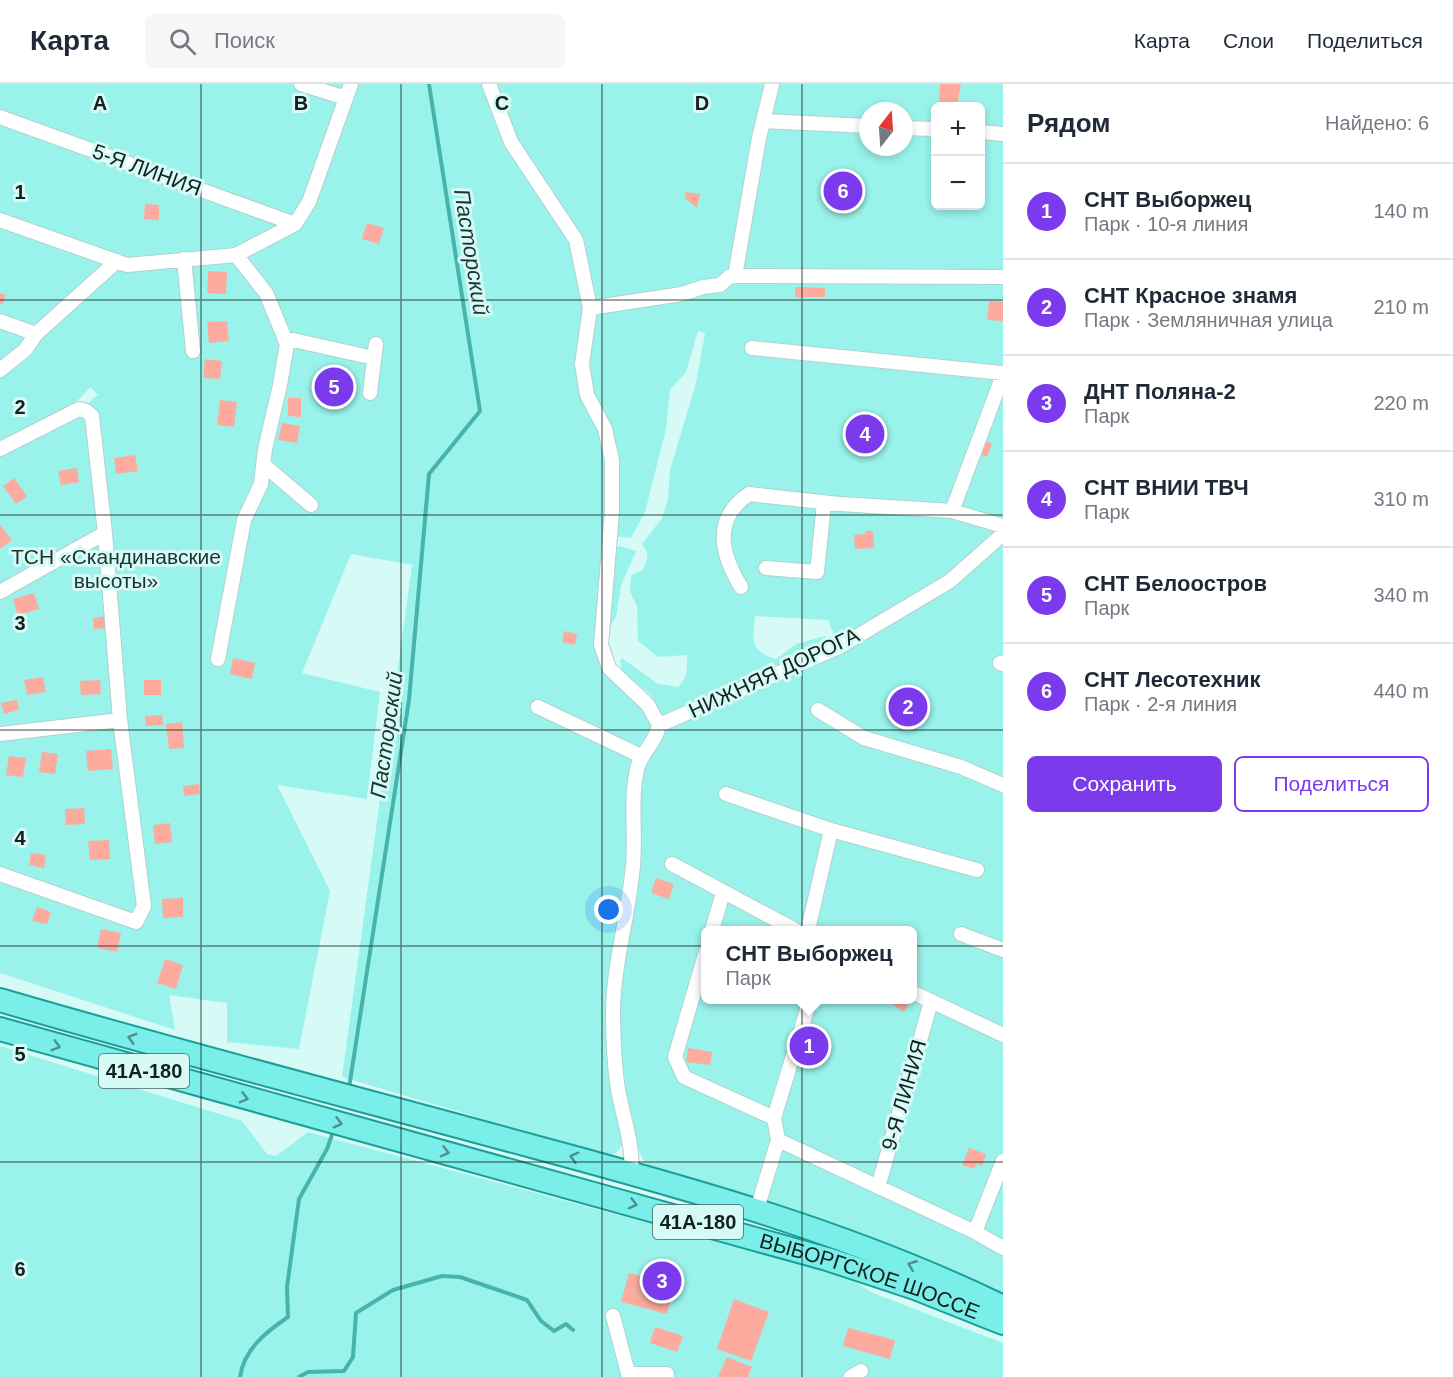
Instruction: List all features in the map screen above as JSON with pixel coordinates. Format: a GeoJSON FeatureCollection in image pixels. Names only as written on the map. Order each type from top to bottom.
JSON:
{"type":"FeatureCollection","features":[{"type":"Feature","properties":{"kind":"main road","name":"ВЫБОРГСКОЕ ШОССЕ"},"geometry":{"type":"LineString","coordinates":[[0,1000],[296,1083],[631,1172],[757,1209],[878,1251],[1003,1307]]}},
{"type":"Feature","properties":{"kind":"main road","name":"ВЫБОРГСКОЕ ШОССЕ"},"geometry":{"type":"LineString","coordinates":[[0,1029],[827,1259],[925,1292],[1003,1323]]}},
{"type":"Feature","properties":{"kind":"street"},"geometry":{"type":"LineString","coordinates":[[301,84],[346,98]]}},
{"type":"Feature","properties":{"kind":"street"},"geometry":{"type":"LineString","coordinates":[[0,220],[127,265],[236,255],[295,224],[309,202],[351,84]]}},
{"type":"Feature","properties":{"kind":"street"},"geometry":{"type":"LineString","coordinates":[[489,84],[511,142],[576,240],[590,308],[582,364],[584,380],[590,405],[605,429],[612,460],[612,512],[601,645],[609,668],[648,705],[659,725],[656,737],[641,756],[633,794],[634,850],[631,885],[616,965],[614,1008],[617,1082],[632,1153],[631,1172]]}},
{"type":"Feature","properties":{"kind":"street"},"geometry":{"type":"LineString","coordinates":[[735,276],[763,121],[772,84]]}},
{"type":"Feature","properties":{"kind":"street","name":"5-Я ЛИНИЯ"},"geometry":{"type":"LineString","coordinates":[[0,117],[295,224]]}},
{"type":"Feature","properties":{"kind":"street"},"geometry":{"type":"LineString","coordinates":[[763,121],[859,126]]}},
{"type":"Feature","properties":{"kind":"street"},"geometry":{"type":"LineString","coordinates":[[913,128],[931,129]]}},
{"type":"Feature","properties":{"kind":"street"},"geometry":{"type":"LineString","coordinates":[[985,132],[1003,134]]}},
{"type":"Feature","properties":{"kind":"street"},"geometry":{"type":"LineString","coordinates":[[218,659],[244,520],[261,484],[286,344],[266,293],[236,255]]}},
{"type":"Feature","properties":{"kind":"street"},"geometry":{"type":"LineString","coordinates":[[184,259],[193,351]]}},
{"type":"Feature","properties":{"kind":"street"},"geometry":{"type":"LineString","coordinates":[[0,369],[25,350],[36,334],[117,261]]}},
{"type":"Feature","properties":{"kind":"street"},"geometry":{"type":"LineString","coordinates":[[590,308],[682,294],[703,287],[720,285],[729,277],[735,276],[1003,277]]}},
{"type":"Feature","properties":{"kind":"street"},"geometry":{"type":"LineString","coordinates":[[0,321],[36,334]]}},
{"type":"Feature","properties":{"kind":"street"},"geometry":{"type":"LineString","coordinates":[[284,338],[375,351],[370,393]]}},
{"type":"Feature","properties":{"kind":"street"},"geometry":{"type":"LineString","coordinates":[[752,348],[1003,374],[952,511]]}},
{"type":"Feature","properties":{"kind":"street"},"geometry":{"type":"LineString","coordinates":[[0,449],[79,410],[86,411],[92,416],[105,533],[120,720],[144,906],[136,922],[0,874]]}},
{"type":"Feature","properties":{"kind":"street"},"geometry":{"type":"LineString","coordinates":[[264,465],[311,504]]}},
{"type":"Feature","properties":{"kind":"street"},"geometry":{"type":"LineString","coordinates":[[741,586],[724,554],[723,540],[726,523],[740,500],[755,494],[824,502],[952,511],[999,530]]}},
{"type":"Feature","properties":{"kind":"street"},"geometry":{"type":"LineString","coordinates":[[766,568],[817,572],[824,502]]}},
{"type":"Feature","properties":{"kind":"street","name":"НИЖНЯЯ ДОРОГА"},"geometry":{"type":"LineString","coordinates":[[659,725],[839,647],[950,581],[999,530]]}},
{"type":"Feature","properties":{"kind":"street"},"geometry":{"type":"LineString","coordinates":[[0,592],[105,533]]}},
{"type":"Feature","properties":{"kind":"street"},"geometry":{"type":"LineString","coordinates":[[538,707],[641,756]]}},
{"type":"Feature","properties":{"kind":"street"},"geometry":{"type":"LineString","coordinates":[[818,710],[864,738],[961,767],[1003,785]]}},
{"type":"Feature","properties":{"kind":"street"},"geometry":{"type":"LineString","coordinates":[[0,734],[120,720]]}},
{"type":"Feature","properties":{"kind":"street"},"geometry":{"type":"LineString","coordinates":[[726,794],[831,831],[977,870]]}},
{"type":"Feature","properties":{"kind":"street"},"geometry":{"type":"LineString","coordinates":[[809,926],[831,831]]}},
{"type":"Feature","properties":{"kind":"street"},"geometry":{"type":"LineString","coordinates":[[672,864],[787,926]]}},
{"type":"Feature","properties":{"kind":"street"},"geometry":{"type":"LineString","coordinates":[[713,926],[723,893]]}},
{"type":"Feature","properties":{"kind":"street"},"geometry":{"type":"LineString","coordinates":[[961,934],[1003,950]]}},
{"type":"Feature","properties":{"kind":"street"},"geometry":{"type":"LineString","coordinates":[[701,965],[675,1057],[684,1077],[774,1118]]}},
{"type":"Feature","properties":{"kind":"street"},"geometry":{"type":"LineString","coordinates":[[917,995],[1003,1035]]}},
{"type":"Feature","properties":{"kind":"street","name":"9-Я ЛИНИЯ"},"geometry":{"type":"LineString","coordinates":[[878,1187],[931,1002]]}},
{"type":"Feature","properties":{"kind":"street"},"geometry":{"type":"LineString","coordinates":[[757,1209],[778,1140],[774,1118],[808,1004]]}},
{"type":"Feature","properties":{"kind":"street"},"geometry":{"type":"LineString","coordinates":[[778,1140],[975,1232],[1003,1248]]}},
{"type":"Feature","properties":{"kind":"street"},"geometry":{"type":"LineString","coordinates":[[975,1232],[1003,1161]]}},
{"type":"Feature","properties":{"kind":"street"},"geometry":{"type":"LineString","coordinates":[[613,1316],[630,1376],[667,1374]]}},
{"type":"Feature","properties":{"kind":"green space","name":"ТСН «Скандинавские высоты»"},"geometry":{"type":"Polygon","coordinates":[[[0,84],[1003,84],[1003,1295],[960,1275],[828,1223],[693,1180],[647,1168],[635,1142],[625,1141],[615,1154],[606,1155],[342,1077],[412,565],[351,554],[302,673],[380,692],[367,799],[277,785],[330,891],[299,1049],[227,1042],[227,1003],[169,995],[175,1030],[0,973],[0,449],[79,410],[98,395],[90,387],[72,406],[37,426],[0,440],[0,84]],[[698,331],[686,372],[670,390],[666,429],[645,512],[631,538],[610,536],[602,651],[663,720],[650,694],[622,672],[620,660],[623,659],[658,684],[678,687],[684,680],[687,655],[658,657],[638,641],[637,606],[630,592],[631,575],[643,570],[647,554],[642,544],[662,518],[668,500],[670,470],[696,383],[705,333],[698,331]],[[755,616],[753,638],[761,653],[776,659],[796,644],[825,636],[838,645],[828,620],[755,616]]]}},
{"type":"Feature","properties":{"kind":"green space"},"geometry":{"type":"Polygon","coordinates":[[[619,546],[636,551],[621,586],[616,617],[607,631],[611,548],[616,549],[619,546]]]}},
{"type":"Feature","properties":{"kind":"green space"},"geometry":{"type":"Polygon","coordinates":[[[0,1046],[242,1121],[267,1154],[276,1156],[308,1132],[846,1276],[873,1293],[1003,1343],[1003,1377],[0,1377],[0,1046]]]}},
{"type":"Feature","properties":{"kind":"building"},"geometry":{"type":"Polygon","coordinates":[[[940,84],[961,84],[958,102],[939,102],[940,84]]]}},
{"type":"Feature","properties":{"kind":"building"},"geometry":{"type":"Polygon","coordinates":[[[685,192],[700,194],[697,208],[686,199],[685,192]]]}},
{"type":"Feature","properties":{"kind":"building"},"geometry":{"type":"Polygon","coordinates":[[[145,204],[159,205],[159,220],[144,219],[145,204]]]}},
{"type":"Feature","properties":{"kind":"building"},"geometry":{"type":"Polygon","coordinates":[[[367,223],[384,228],[379,244],[362,239],[367,223]]]}},
{"type":"Feature","properties":{"kind":"building"},"geometry":{"type":"Polygon","coordinates":[[[208,271],[227,272],[226,294],[207,293],[208,271]]]}},
{"type":"Feature","properties":{"kind":"building"},"geometry":{"type":"Polygon","coordinates":[[[795,287],[825,288],[825,297],[795,297],[795,287]]]}},
{"type":"Feature","properties":{"kind":"building"},"geometry":{"type":"Polygon","coordinates":[[[0,293],[6,295],[2,305],[0,304],[0,293]]]}},
{"type":"Feature","properties":{"kind":"building"},"geometry":{"type":"Polygon","coordinates":[[[989,301],[1003,302],[1003,321],[987,320],[989,301]]]}},
{"type":"Feature","properties":{"kind":"building"},"geometry":{"type":"Polygon","coordinates":[[[227,321],[229,341],[209,343],[207,322],[227,321]]]}},
{"type":"Feature","properties":{"kind":"building"},"geometry":{"type":"Polygon","coordinates":[[[205,359],[222,361],[220,379],[203,378],[205,359]]]}},
{"type":"Feature","properties":{"kind":"building"},"geometry":{"type":"Polygon","coordinates":[[[288,398],[301,398],[301,417],[288,416],[288,398]]]}},
{"type":"Feature","properties":{"kind":"building"},"geometry":{"type":"Polygon","coordinates":[[[220,400],[237,402],[234,427],[217,425],[220,400]]]}},
{"type":"Feature","properties":{"kind":"building"},"geometry":{"type":"Polygon","coordinates":[[[282,423],[300,426],[297,443],[278,440],[282,423]]]}},
{"type":"Feature","properties":{"kind":"building"},"geometry":{"type":"Polygon","coordinates":[[[983,440],[992,444],[987,457],[977,453],[983,440]]]}},
{"type":"Feature","properties":{"kind":"building"},"geometry":{"type":"Polygon","coordinates":[[[135,455],[138,471],[116,474],[114,458],[135,455]]]}},
{"type":"Feature","properties":{"kind":"building"},"geometry":{"type":"Polygon","coordinates":[[[77,468],[79,482],[61,485],[58,471],[77,468]]]}},
{"type":"Feature","properties":{"kind":"building"},"geometry":{"type":"Polygon","coordinates":[[[14,478],[27,496],[16,504],[3,486],[14,478]]]}},
{"type":"Feature","properties":{"kind":"building"},"geometry":{"type":"Polygon","coordinates":[[[0,525],[12,540],[0,549],[0,525]]]}},
{"type":"Feature","properties":{"kind":"building"},"geometry":{"type":"Polygon","coordinates":[[[866,531],[873,531],[874,548],[855,549],[854,535],[866,534],[866,531]]]}},
{"type":"Feature","properties":{"kind":"building"},"geometry":{"type":"Polygon","coordinates":[[[34,593],[39,609],[18,615],[13,599],[34,593]]]}},
{"type":"Feature","properties":{"kind":"building"},"geometry":{"type":"Polygon","coordinates":[[[106,616],[107,628],[94,629],[93,618],[106,616]]]}},
{"type":"Feature","properties":{"kind":"building"},"geometry":{"type":"Polygon","coordinates":[[[564,631],[577,634],[575,645],[562,642],[564,631]]]}},
{"type":"Feature","properties":{"kind":"building"},"geometry":{"type":"Polygon","coordinates":[[[233,658],[255,663],[252,679],[230,674],[233,658]]]}},
{"type":"Feature","properties":{"kind":"building"},"geometry":{"type":"Polygon","coordinates":[[[43,677],[46,692],[27,695],[24,680],[43,677]]]}},
{"type":"Feature","properties":{"kind":"building"},"geometry":{"type":"Polygon","coordinates":[[[100,680],[101,694],[81,695],[80,681],[100,680]]]}},
{"type":"Feature","properties":{"kind":"building"},"geometry":{"type":"Polygon","coordinates":[[[144,680],[161,680],[161,695],[144,695],[144,680]]]}},
{"type":"Feature","properties":{"kind":"building"},"geometry":{"type":"Polygon","coordinates":[[[17,700],[19,710],[4,714],[1,703],[17,700]]]}},
{"type":"Feature","properties":{"kind":"building"},"geometry":{"type":"Polygon","coordinates":[[[162,715],[163,725],[146,726],[145,716],[162,715]]]}},
{"type":"Feature","properties":{"kind":"building"},"geometry":{"type":"Polygon","coordinates":[[[182,722],[184,748],[169,749],[166,724],[182,722]]]}},
{"type":"Feature","properties":{"kind":"building"},"geometry":{"type":"Polygon","coordinates":[[[111,749],[113,769],[88,771],[86,751],[111,749]]]}},
{"type":"Feature","properties":{"kind":"building"},"geometry":{"type":"Polygon","coordinates":[[[42,752],[58,754],[55,774],[39,772],[42,752]]]}},
{"type":"Feature","properties":{"kind":"building"},"geometry":{"type":"Polygon","coordinates":[[[9,756],[26,758],[23,777],[6,775],[9,756]]]}},
{"type":"Feature","properties":{"kind":"building"},"geometry":{"type":"Polygon","coordinates":[[[199,784],[200,794],[184,796],[183,786],[199,784]]]}},
{"type":"Feature","properties":{"kind":"building"},"geometry":{"type":"Polygon","coordinates":[[[84,808],[85,824],[66,825],[65,809],[84,808]]]}},
{"type":"Feature","properties":{"kind":"building"},"geometry":{"type":"Polygon","coordinates":[[[170,823],[172,842],[155,844],[153,825],[170,823]]]}},
{"type":"Feature","properties":{"kind":"building"},"geometry":{"type":"Polygon","coordinates":[[[109,840],[110,859],[90,860],[88,841],[109,840]]]}},
{"type":"Feature","properties":{"kind":"building"},"geometry":{"type":"Polygon","coordinates":[[[31,853],[46,855],[44,868],[29,865],[31,853]]]}},
{"type":"Feature","properties":{"kind":"building"},"geometry":{"type":"Polygon","coordinates":[[[656,878],[674,884],[669,899],[651,893],[656,878]]]}},
{"type":"Feature","properties":{"kind":"building"},"geometry":{"type":"Polygon","coordinates":[[[183,898],[183,917],[163,918],[162,899],[183,898]]]}},
{"type":"Feature","properties":{"kind":"building"},"geometry":{"type":"Polygon","coordinates":[[[37,907],[51,912],[47,924],[32,921],[37,907]]]}},
{"type":"Feature","properties":{"kind":"building"},"geometry":{"type":"Polygon","coordinates":[[[101,929],[121,933],[117,952],[97,948],[101,929]]]}},
{"type":"Feature","properties":{"kind":"building"},"geometry":{"type":"Polygon","coordinates":[[[165,959],[183,965],[176,989],[157,983],[165,959]]]}},
{"type":"Feature","properties":{"kind":"building"},"geometry":{"type":"Polygon","coordinates":[[[892,1004],[908,1004],[904,1012],[892,1004]]]}},
{"type":"Feature","properties":{"kind":"building"},"geometry":{"type":"Polygon","coordinates":[[[805,1033],[822,1042],[814,1057],[798,1048],[805,1033]]]}},
{"type":"Feature","properties":{"kind":"building"},"geometry":{"type":"Polygon","coordinates":[[[688,1048],[712,1052],[710,1065],[686,1062],[688,1048]]]}},
{"type":"Feature","properties":{"kind":"building"},"geometry":{"type":"Polygon","coordinates":[[[969,1148],[986,1154],[982,1166],[976,1164],[974,1169],[962,1165],[969,1148]]]}},
{"type":"Feature","properties":{"kind":"building"},"geometry":{"type":"Polygon","coordinates":[[[629,1273],[675,1285],[667,1314],[621,1302],[629,1273]]]}},
{"type":"Feature","properties":{"kind":"building"},"geometry":{"type":"Polygon","coordinates":[[[734,1299],[769,1312],[751,1361],[717,1349],[734,1299]]]}},
{"type":"Feature","properties":{"kind":"building"},"geometry":{"type":"Polygon","coordinates":[[[655,1327],[683,1336],[677,1352],[650,1343],[655,1327]]]}},
{"type":"Feature","properties":{"kind":"building"},"geometry":{"type":"Polygon","coordinates":[[[848,1328],[895,1340],[890,1359],[843,1346],[848,1328]]]}},
{"type":"Feature","properties":{"kind":"building"},"geometry":{"type":"Polygon","coordinates":[[[727,1357],[752,1367],[748,1377],[718,1377],[727,1357]]]}},
{"type":"Feature","properties":{"kind":"waterway","name":"Пасторский"},"geometry":{"type":"LineString","coordinates":[[349,1088],[409,700],[429,474],[480,411],[429,84]]}},
{"type":"Feature","properties":{"kind":"waterway","name":"Пасторский"},"geometry":{"type":"LineString","coordinates":[[240,1377],[246,1358],[257,1342],[288,1317],[287,1287],[299,1199],[327,1149],[334,1129]]}},
{"type":"Feature","properties":{"kind":"waterway"},"geometry":{"type":"LineString","coordinates":[[299,1377],[308,1372],[344,1371],[353,1357],[356,1313],[393,1290],[442,1276],[460,1277],[527,1300],[541,1321],[554,1331],[566,1324],[573,1330]]}},
{"type":"Feature","properties":{"kind":"place","name":"СНТ Лесотехник"},"geometry":{"type":"Point","coordinates":[843,191]}},
{"type":"Feature","properties":{"kind":"place","name":"СНТ Белоостров"},"geometry":{"type":"Point","coordinates":[334,387]}},
{"type":"Feature","properties":{"kind":"place","name":"СНТ ВНИИ ТВЧ"},"geometry":{"type":"Point","coordinates":[865,434]}},
{"type":"Feature","properties":{"kind":"place","name":"СНТ Красное знамя"},"geometry":{"type":"Point","coordinates":[908,707]}},
{"type":"Feature","properties":{"kind":"place","name":"СНТ Выборжец"},"geometry":{"type":"Point","coordinates":[809,1046]}},
{"type":"Feature","properties":{"kind":"place","name":"ДНТ Поляна-2"},"geometry":{"type":"Point","coordinates":[662,1281]}}]}
